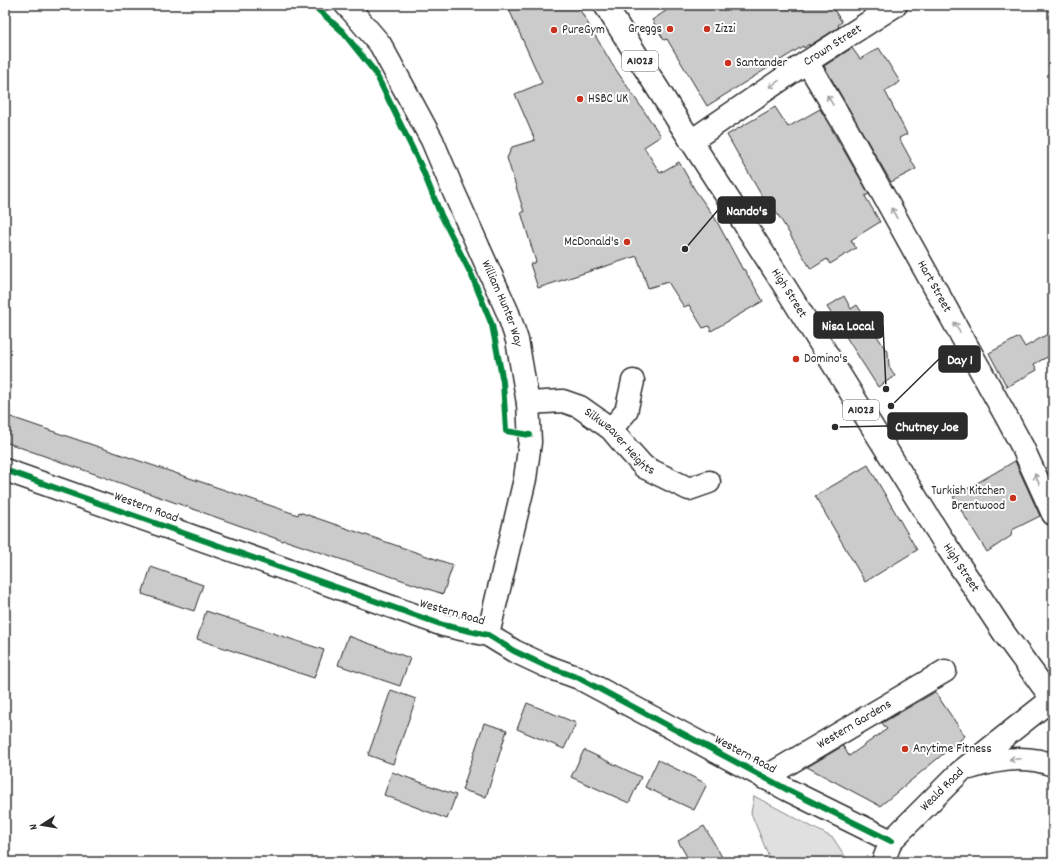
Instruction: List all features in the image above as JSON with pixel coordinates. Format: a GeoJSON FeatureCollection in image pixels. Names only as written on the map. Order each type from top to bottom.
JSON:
{"type":"FeatureCollection","features":[{"type":"Feature","properties":{"kind":"street","name":"William Hunter Way"},"geometry":{"type":"LineString","coordinates":[[346,5],[380,44],[432,140],[508,313],[517,340],[528,403],[530,442],[525,479],[488,635]]}},
{"type":"Feature","properties":{"kind":"street","name":"High Street"},"geometry":{"type":"LineString","coordinates":[[605,5],[787,290],[942,539],[1006,636],[1053,700]]}},
{"type":"Feature","properties":{"kind":"street","name":"Crown Street"},"geometry":{"type":"LineString","coordinates":[[691,141],[807,62],[896,5]]}},
{"type":"Feature","properties":{"kind":"street","name":"Hart Street"},"geometry":{"type":"LineString","coordinates":[[807,62],[849,133],[1004,411],[1023,448],[1053,514]]}},
{"type":"Feature","properties":{"kind":"street"},"geometry":{"type":"LineString","coordinates":[[611,428],[626,412],[633,382]]}},
{"type":"Feature","properties":{"kind":"street","name":"Silkweaver Heights"},"geometry":{"type":"LineString","coordinates":[[528,403],[563,402],[580,407],[611,428],[644,466],[689,489],[709,482]]}},
{"type":"Feature","properties":{"kind":"street","name":"Western Road"},"geometry":{"type":"LineString","coordinates":[[5,470],[443,625],[488,635],[514,651],[546,666],[579,678],[764,778],[891,841]]}},
{"type":"Feature","properties":{"kind":"street","name":"Western Gardens"},"geometry":{"type":"LineString","coordinates":[[764,778],[945,671]]}},
{"type":"Feature","properties":{"kind":"street","name":"Weald Road"},"geometry":{"type":"LineString","coordinates":[[883,862],[891,841],[960,772],[1053,700]]}},
{"type":"Feature","properties":{"kind":"street"},"geometry":{"type":"LineString","coordinates":[[960,772],[983,764],[1008,759],[1034,759],[1053,765]]}},
{"type":"Feature","properties":{"kind":"shaded area"},"geometry":{"type":"Polygon","coordinates":[[[754,796],[833,838],[849,862],[771,862],[751,813],[754,796]]]}},
{"type":"Feature","properties":{"kind":"building"},"geometry":{"type":"Polygon","coordinates":[[[507,5],[577,5],[612,64],[661,136],[644,147],[660,173],[679,162],[695,190],[715,218],[743,270],[744,269],[763,301],[711,331],[709,326],[703,328],[689,305],[684,307],[668,282],[648,288],[637,256],[538,288],[530,264],[536,262],[521,212],[524,212],[507,158],[512,147],[535,140],[515,94],[542,83],[507,5]]]}},
{"type":"Feature","properties":{"kind":"building"},"geometry":{"type":"Polygon","coordinates":[[[675,5],[831,5],[842,22],[838,25],[839,27],[809,46],[809,44],[804,48],[803,46],[707,106],[667,39],[664,40],[652,20],[675,5]]]}},
{"type":"Feature","properties":{"kind":"building"},"geometry":{"type":"Polygon","coordinates":[[[852,48],[860,59],[879,48],[900,82],[885,91],[907,134],[899,138],[916,169],[891,182],[824,66],[852,48]]]}},
{"type":"Feature","properties":{"kind":"building"},"geometry":{"type":"Polygon","coordinates":[[[775,107],[788,127],[820,109],[869,194],[865,196],[880,222],[851,240],[856,248],[830,264],[827,259],[811,269],[772,205],[768,207],[727,135],[775,107]]]}},
{"type":"Feature","properties":{"kind":"building"},"geometry":{"type":"Polygon","coordinates":[[[844,296],[851,309],[857,305],[888,353],[889,366],[895,376],[878,387],[827,307],[844,296]]]}},
{"type":"Feature","properties":{"kind":"building"},"geometry":{"type":"Polygon","coordinates":[[[1053,331],[1053,354],[1034,364],[1037,370],[1007,387],[989,353],[1019,337],[1025,347],[1053,331]]]}},
{"type":"Feature","properties":{"kind":"building"},"geometry":{"type":"Polygon","coordinates":[[[5,415],[298,515],[299,512],[453,565],[443,594],[284,540],[283,541],[5,442],[5,415]]]}},
{"type":"Feature","properties":{"kind":"building","name":"Turkish Kitchen Brentwood"},"geometry":{"type":"Polygon","coordinates":[[[1015,461],[1040,516],[1012,530],[1011,536],[987,552],[953,497],[1015,461]]]}},
{"type":"Feature","properties":{"kind":"building"},"geometry":{"type":"Polygon","coordinates":[[[868,465],[917,550],[865,582],[815,496],[868,465]]]}},
{"type":"Feature","properties":{"kind":"building"},"geometry":{"type":"Polygon","coordinates":[[[151,567],[203,585],[194,611],[142,594],[151,567]]]}},
{"type":"Feature","properties":{"kind":"building"},"geometry":{"type":"Polygon","coordinates":[[[206,611],[324,650],[314,678],[197,639],[206,611]]]}},
{"type":"Feature","properties":{"kind":"building"},"geometry":{"type":"Polygon","coordinates":[[[348,636],[410,658],[400,686],[338,665],[348,636]]]}},
{"type":"Feature","properties":{"kind":"building"},"geometry":{"type":"Polygon","coordinates":[[[391,690],[416,699],[393,764],[368,755],[391,690]]]}},
{"type":"Feature","properties":{"kind":"building","name":"Anytime Fitness"},"geometry":{"type":"Polygon","coordinates":[[[935,692],[965,736],[880,806],[807,767],[843,746],[849,756],[887,729],[882,723],[935,692]]]}},
{"type":"Feature","properties":{"kind":"building"},"geometry":{"type":"Polygon","coordinates":[[[527,703],[576,723],[564,749],[517,729],[527,703]]]}},
{"type":"Feature","properties":{"kind":"building"},"geometry":{"type":"Polygon","coordinates":[[[484,723],[507,730],[486,797],[462,790],[484,723]]]}},
{"type":"Feature","properties":{"kind":"building"},"geometry":{"type":"Polygon","coordinates":[[[584,750],[641,777],[629,803],[571,777],[584,750]]]}},
{"type":"Feature","properties":{"kind":"building"},"geometry":{"type":"Polygon","coordinates":[[[658,760],[707,784],[694,810],[645,787],[658,760]]]}},
{"type":"Feature","properties":{"kind":"building"},"geometry":{"type":"Polygon","coordinates":[[[392,772],[456,795],[447,819],[384,795],[392,772]]]}},
{"type":"Feature","properties":{"kind":"building"},"geometry":{"type":"Polygon","coordinates":[[[704,826],[725,862],[690,862],[678,841],[704,826]]]}},
{"type":"Feature","properties":{"kind":"cycle path"},"geometry":{"type":"LineString","coordinates":[[313,5],[342,31],[375,72],[421,166],[441,215],[472,276],[492,325],[503,382],[506,431],[530,435]]}},
{"type":"Feature","properties":{"kind":"cycle path"},"geometry":{"type":"LineString","coordinates":[[5,470],[443,625],[488,635],[514,651],[546,666],[579,678],[788,790],[891,841]]}},
{"type":"Feature","properties":{"kind":"place","name":"Greggs"},"geometry":{"type":"Point","coordinates":[670,29]}},
{"type":"Feature","properties":{"kind":"place","name":"Zizzi"},"geometry":{"type":"Point","coordinates":[707,29]}},
{"type":"Feature","properties":{"kind":"place","name":"PureGym"},"geometry":{"type":"Point","coordinates":[554,30]}},
{"type":"Feature","properties":{"kind":"place","name":"Santander"},"geometry":{"type":"Point","coordinates":[728,63]}},
{"type":"Feature","properties":{"kind":"place","name":"HSBC UK"},"geometry":{"type":"Point","coordinates":[580,99]}},
{"type":"Feature","properties":{"kind":"place","name":"McDonald's"},"geometry":{"type":"Point","coordinates":[627,242]}},
{"type":"Feature","properties":{"kind":"place","name":"Nando's"},"geometry":{"type":"Point","coordinates":[685,249]}},
{"type":"Feature","properties":{"kind":"place","name":"Domino's"},"geometry":{"type":"Point","coordinates":[796,359]}},
{"type":"Feature","properties":{"kind":"place","name":"Nisa Local"},"geometry":{"type":"Point","coordinates":[886,389]}},
{"type":"Feature","properties":{"kind":"place","name":"Day 1"},"geometry":{"type":"Point","coordinates":[891,406]}},
{"type":"Feature","properties":{"kind":"place","name":"Chutney Joe"},"geometry":{"type":"Point","coordinates":[835,427]}},
{"type":"Feature","properties":{"kind":"place","name":"Turkish Kitchen Brentwood"},"geometry":{"type":"Point","coordinates":[1013,498]}},
{"type":"Feature","properties":{"kind":"place","name":"Anytime Fitness"},"geometry":{"type":"Point","coordinates":[905,749]}}]}
